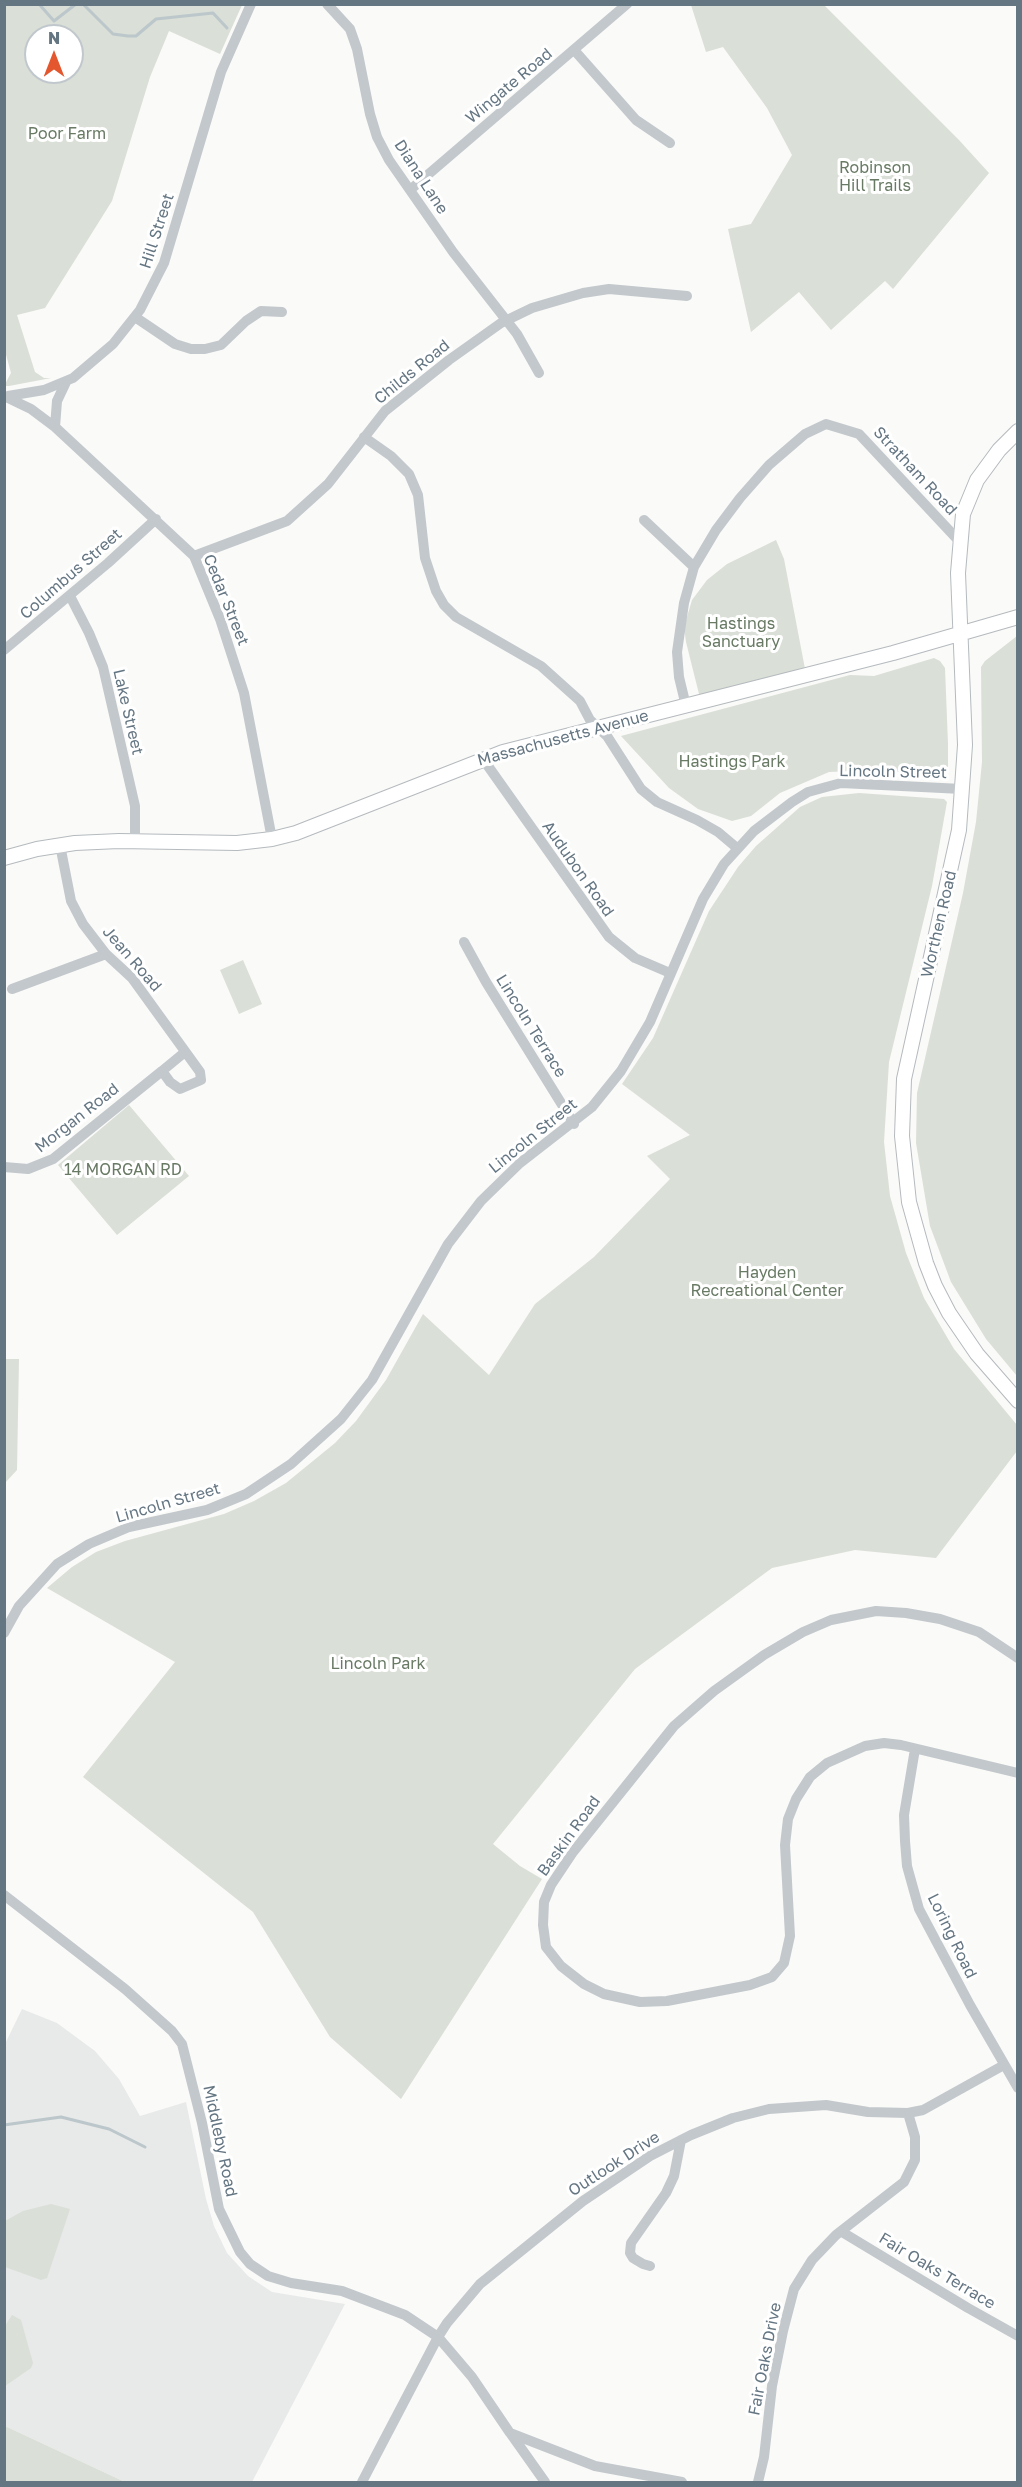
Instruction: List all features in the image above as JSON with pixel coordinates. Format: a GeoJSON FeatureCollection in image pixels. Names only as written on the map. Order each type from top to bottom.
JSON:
{"type":"FeatureCollection","features":[{"type":"Feature","properties":{"kind":"main road","name":"Worthen Road"},"geometry":{"type":"LineString","coordinates":[[1017,431],[999,450],[977,480],[963,514],[959,541],[965,745],[959,830],[904,1079],[902,1136],[909,1202],[926,1263],[949,1313],[977,1354],[1017,1401]]}},
{"type":"Feature","properties":{"kind":"main road","name":"Massachusetts Avenue"},"geometry":{"type":"LineString","coordinates":[[4,858],[60,844],[135,841],[237,843],[272,839],[296,833],[483,759],[893,653],[1017,617]]}},
{"type":"Feature","properties":{"kind":"street","name":"Hill Street"},"geometry":{"type":"LineString","coordinates":[[6,396],[44,390],[66,382],[95,361],[135,317],[153,288],[164,263],[221,72],[251,4]]}},
{"type":"Feature","properties":{"kind":"street","name":"Diana Lane"},"geometry":{"type":"LineString","coordinates":[[327,4],[350,29],[357,49],[370,114],[377,137],[389,160],[453,252],[517,334],[539,373]]}},
{"type":"Feature","properties":{"kind":"street","name":"Wingate Road"},"geometry":{"type":"LineString","coordinates":[[410,190],[575,51],[627,4]]}},
{"type":"Feature","properties":{"kind":"street"},"geometry":{"type":"LineString","coordinates":[[575,51],[636,120],[670,143]]}},
{"type":"Feature","properties":{"kind":"street","name":"Childs Road"},"geometry":{"type":"LineString","coordinates":[[195,556],[287,521],[328,484],[385,411],[449,360],[506,321],[555,300],[609,289],[687,296]]}},
{"type":"Feature","properties":{"kind":"street"},"geometry":{"type":"LineString","coordinates":[[135,317],[175,344],[191,349],[205,349],[221,345],[246,321],[261,311],[282,312]]}},
{"type":"Feature","properties":{"kind":"street"},"geometry":{"type":"LineString","coordinates":[[55,427],[57,401],[66,382]]}},
{"type":"Feature","properties":{"kind":"street","name":"Cedar Street"},"geometry":{"type":"LineString","coordinates":[[6,396],[31,409],[55,427],[195,556],[220,620],[244,693],[272,839]]}},
{"type":"Feature","properties":{"kind":"street","name":"Stratham Road"},"geometry":{"type":"LineString","coordinates":[[694,567],[716,530],[769,465],[805,434],[826,424],[859,434],[959,541]]}},
{"type":"Feature","properties":{"kind":"street"},"geometry":{"type":"LineString","coordinates":[[364,437],[391,456],[409,474],[418,495],[425,558],[444,605],[456,617],[541,666],[580,701],[591,720],[607,736],[641,789],[657,802],[718,832],[737,848]]}},
{"type":"Feature","properties":{"kind":"street","name":"Columbus Street"},"geometry":{"type":"LineString","coordinates":[[4,650],[70,596],[156,519]]}},
{"type":"Feature","properties":{"kind":"street"},"geometry":{"type":"LineString","coordinates":[[644,520],[694,567],[684,603],[677,652],[679,677],[686,706]]}},
{"type":"Feature","properties":{"kind":"street","name":"Lake Street"},"geometry":{"type":"LineString","coordinates":[[70,596],[103,667],[135,806],[135,841]]}},
{"type":"Feature","properties":{"kind":"street","name":"Audubon Road"},"geometry":{"type":"LineString","coordinates":[[483,759],[609,937],[635,958],[670,973]]}},
{"type":"Feature","properties":{"kind":"street","name":"Lincoln Street"},"geometry":{"type":"LineString","coordinates":[[4,1633],[9,1621],[36,1585],[57,1564],[89,1544],[129,1527],[207,1510],[246,1494],[291,1464],[341,1419],[372,1380],[448,1244],[481,1201],[520,1163],[574,1124],[592,1107],[621,1071],[650,1022],[703,899],[724,864],[759,827],[808,792],[826,787],[857,783],[962,789]]}},
{"type":"Feature","properties":{"kind":"street","name":"Jean Road"},"geometry":{"type":"LineString","coordinates":[[60,844],[71,902],[83,924],[106,954],[132,978],[200,1072],[201,1080],[180,1089],[170,1082],[162,1071]]}},
{"type":"Feature","properties":{"kind":"street","name":"Lincoln Terrace"},"geometry":{"type":"LineString","coordinates":[[464,942],[486,982],[574,1124]]}},
{"type":"Feature","properties":{"kind":"street"},"geometry":{"type":"LineString","coordinates":[[12,989],[106,954]]}},
{"type":"Feature","properties":{"kind":"street"},"geometry":{"type":"LineString","coordinates":[[162,1071],[185,1052]]}},
{"type":"Feature","properties":{"kind":"street","name":"Morgan Road"},"geometry":{"type":"LineString","coordinates":[[4,1167],[28,1169],[53,1159],[162,1071]]}},
{"type":"Feature","properties":{"kind":"street","name":"Baskin Road"},"geometry":{"type":"LineString","coordinates":[[1017,1658],[979,1632],[940,1619],[906,1612],[876,1611],[831,1620],[790,1639],[754,1662],[700,1703],[674,1726],[642,1764],[573,1852],[551,1885],[544,1902],[543,1925],[546,1947],[561,1966],[584,1984],[624,1999],[667,2001],[750,1985],[772,1977],[784,1963],[790,1936],[785,1845],[788,1819],[796,1799],[810,1778],[827,1763],[865,1746],[884,1743],[1017,1773]]}},
{"type":"Feature","properties":{"kind":"street","name":"Loring Road"},"geometry":{"type":"LineString","coordinates":[[915,1749],[904,1815],[904,1841],[919,1909],[1017,2088]]}},
{"type":"Feature","properties":{"kind":"street","name":"Middleby Road"},"geometry":{"type":"LineString","coordinates":[[4,1895],[125,1989],[172,2031],[182,2044],[202,2123],[219,2209],[240,2252],[250,2264],[268,2276],[342,2291],[370,2300],[405,2316],[438,2337],[472,2377],[545,2482]]}},
{"type":"Feature","properties":{"kind":"street","name":"Outlook Drive"},"geometry":{"type":"LineString","coordinates":[[362,2482],[438,2337],[480,2284],[532,2240],[592,2195],[650,2156],[733,2118],[769,2109],[826,2105],[868,2112],[908,2113],[923,2110],[1004,2066]]}},
{"type":"Feature","properties":{"kind":"street","name":"Fair Oaks Drive"},"geometry":{"type":"LineString","coordinates":[[758,2482],[764,2457],[772,2386],[794,2289],[812,2260],[836,2235],[899,2187],[909,2173],[915,2160],[915,2138],[908,2113]]}},
{"type":"Feature","properties":{"kind":"street"},"geometry":{"type":"LineString","coordinates":[[650,2266],[633,2258],[630,2253],[630,2244],[666,2193],[674,2176],[681,2140]]}},
{"type":"Feature","properties":{"kind":"street","name":"Fair Oaks Terrace"},"geometry":{"type":"LineString","coordinates":[[842,2232],[1017,2336]]}},
{"type":"Feature","properties":{"kind":"street"},"geometry":{"type":"LineString","coordinates":[[510,2433],[595,2466],[651,2479],[682,2482]]}},
{"type":"Feature","properties":{"kind":"shaded area"},"geometry":{"type":"Polygon","coordinates":[[[22,2009],[57,2023],[95,2051],[119,2079],[140,2116],[186,2102],[206,2199],[214,2226],[227,2253],[248,2276],[272,2292],[345,2304],[252,2482],[125,2482],[5,2426],[4,2046],[22,2009]]]}},
{"type":"Feature","properties":{"kind":"green space","name":"Poor Farm"},"geometry":{"type":"Polygon","coordinates":[[[4,5],[242,5],[220,54],[169,31],[150,77],[112,201],[45,308],[17,315],[35,372],[44,378],[51,378],[4,386],[11,373],[4,347],[4,5]]]}},
{"type":"Feature","properties":{"kind":"green space","name":"Robinson Hill Trails"},"geometry":{"type":"Polygon","coordinates":[[[691,5],[824,5],[989,173],[893,289],[885,281],[831,330],[799,292],[751,332],[728,229],[751,224],[792,155],[767,108],[723,47],[706,52],[691,5]]]}},
{"type":"Feature","properties":{"kind":"green space","name":"Hastings Sanctuary"},"geometry":{"type":"Polygon","coordinates":[[[776,540],[784,559],[806,674],[701,702],[684,627],[692,600],[707,580],[727,564],[776,540]]]}},
{"type":"Feature","properties":{"kind":"green space"},"geometry":{"type":"Polygon","coordinates":[[[1017,636],[1017,1376],[986,1339],[951,1282],[930,1226],[916,1143],[917,1093],[963,893],[976,822],[982,762],[981,667],[985,661],[1017,636]]]}},
{"type":"Feature","properties":{"kind":"green space","name":"Hastings Park"},"geometry":{"type":"Polygon","coordinates":[[[934,658],[940,661],[945,668],[948,744],[948,771],[935,775],[877,770],[829,772],[780,793],[751,816],[732,821],[698,809],[669,788],[621,736],[850,675],[874,676],[934,658]]]}},
{"type":"Feature","properties":{"kind":"green space","name":"Lincoln Park"},"geometry":{"type":"Polygon","coordinates":[[[859,793],[944,799],[947,802],[932,886],[889,1062],[884,1142],[890,1196],[906,1253],[924,1298],[954,1349],[1017,1425],[1017,1451],[936,1558],[855,1550],[772,1568],[635,1669],[493,1844],[520,1866],[542,1879],[401,2099],[330,2037],[253,1912],[83,1777],[175,1662],[47,1588],[72,1567],[96,1552],[125,1541],[224,1514],[286,1483],[335,1443],[356,1421],[386,1380],[423,1314],[489,1375],[535,1304],[594,1257],[670,1179],[647,1156],[690,1135],[622,1084],[653,1038],[709,911],[738,867],[756,846],[800,807],[822,797],[859,793]]]}},
{"type":"Feature","properties":{"kind":"green space"},"geometry":{"type":"Polygon","coordinates":[[[243,960],[262,1004],[239,1014],[220,970],[243,960]]]}},
{"type":"Feature","properties":{"kind":"green space","name":"14 MORGAN RD"},"geometry":{"type":"Polygon","coordinates":[[[129,1105],[189,1176],[117,1235],[58,1165],[129,1105]]]}},
{"type":"Feature","properties":{"kind":"green space"},"geometry":{"type":"Polygon","coordinates":[[[5,1359],[19,1359],[17,1470],[5,1483],[5,1359]]]}},
{"type":"Feature","properties":{"kind":"green space"},"geometry":{"type":"Polygon","coordinates":[[[51,2204],[70,2209],[47,2278],[41,2280],[5,2267],[5,2221],[23,2211],[51,2204]]]}},
{"type":"Feature","properties":{"kind":"green space"},"geometry":{"type":"Polygon","coordinates":[[[12,2315],[21,2320],[33,2363],[31,2368],[5,2386],[5,2326],[12,2315]]]}},
{"type":"Feature","properties":{"kind":"green space"},"geometry":{"type":"Polygon","coordinates":[[[5,2426],[125,2482],[5,2482],[5,2426]]]}},
{"type":"Feature","properties":{"kind":"waterway"},"geometry":{"type":"LineString","coordinates":[[39,4],[54,21],[76,4]]}},
{"type":"Feature","properties":{"kind":"waterway"},"geometry":{"type":"LineString","coordinates":[[83,4],[113,34],[136,36],[156,19],[213,13],[227,28]]}},
{"type":"Feature","properties":{"kind":"waterway"},"geometry":{"type":"LineString","coordinates":[[4,2125],[61,2117],[109,2129],[145,2147]]}},
{"type":"Feature","properties":{"kind":"park label","name":"Hayden Recreational Center"},"geometry":{"type":"Point","coordinates":[767,1282]}}]}
